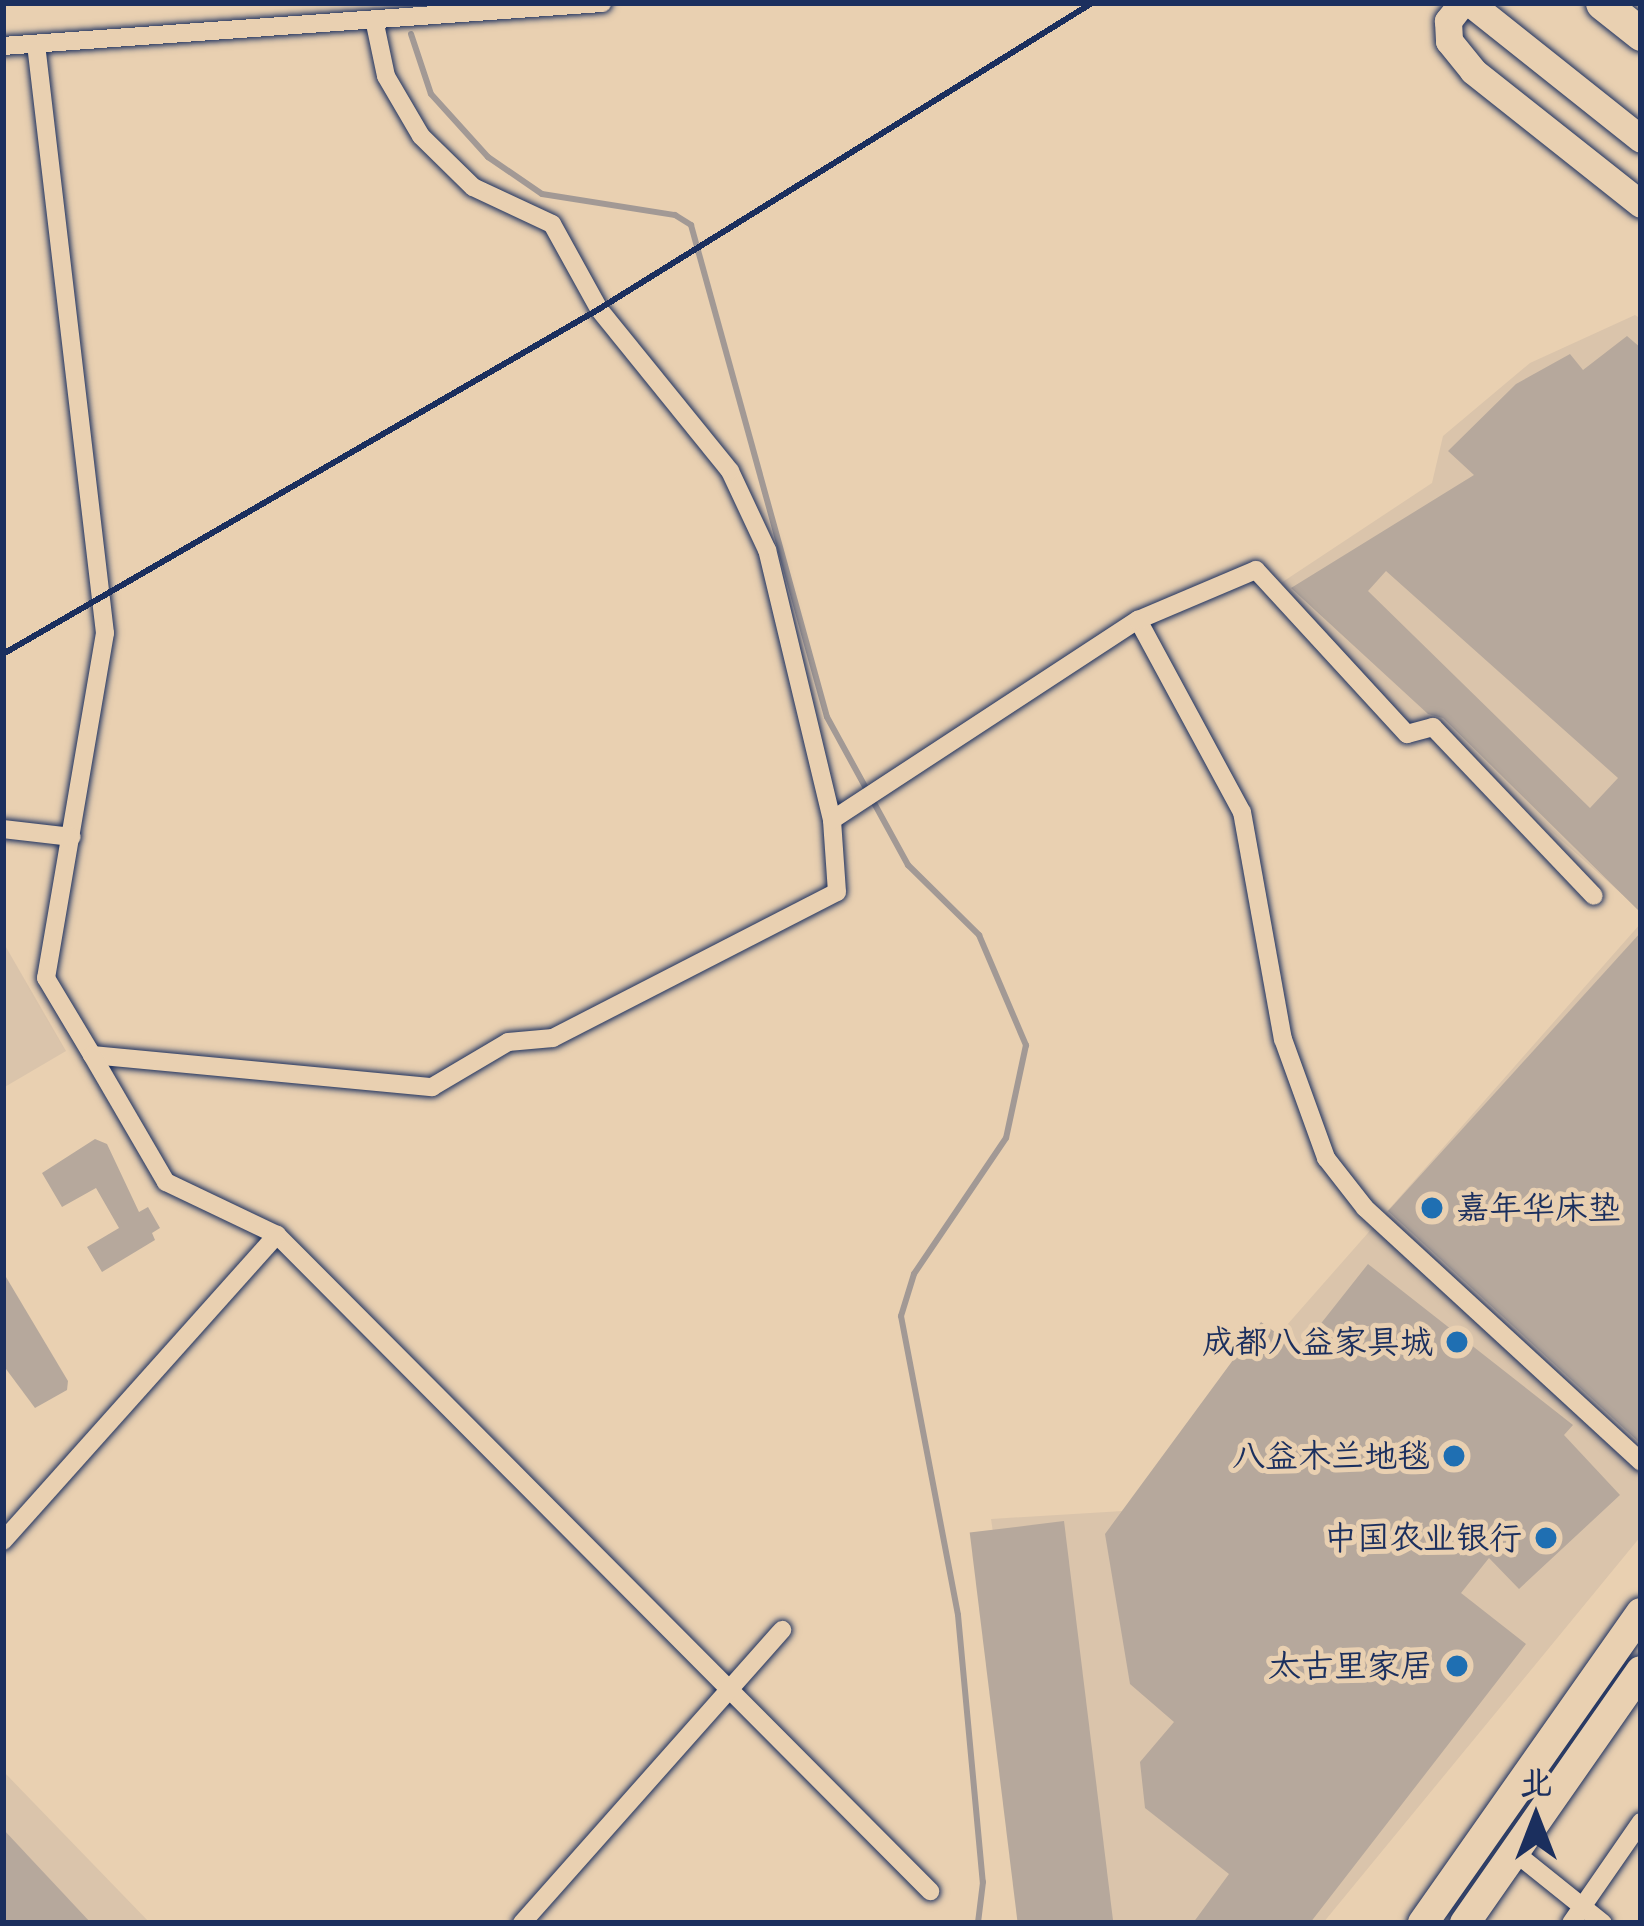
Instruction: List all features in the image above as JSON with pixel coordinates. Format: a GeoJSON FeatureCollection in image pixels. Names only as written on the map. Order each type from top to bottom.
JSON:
{"type":"FeatureCollection","features":[{"type":"Feature","properties":{"kind":"highway"},"geometry":{"type":"LineString","coordinates":[[1602,3],[1641,34]]}},
{"type":"Feature","properties":{"kind":"main road"},"geometry":{"type":"LineString","coordinates":[[1641,140],[1466,3],[1448,21],[1449,41],[1473,71],[1641,204]]}},
{"type":"Feature","properties":{"kind":"main road"},"geometry":{"type":"LineString","coordinates":[[1424,1923],[1641,1612]]}},
{"type":"Feature","properties":{"kind":"main road"},"geometry":{"type":"LineString","coordinates":[[1465,1923],[1641,1671]]}},
{"type":"Feature","properties":{"kind":"street"},"geometry":{"type":"LineString","coordinates":[[293,3],[296,25]]}},
{"type":"Feature","properties":{"kind":"street"},"geometry":{"type":"LineString","coordinates":[[3,46],[602,3]]}},
{"type":"Feature","properties":{"kind":"street"},"geometry":{"type":"LineString","coordinates":[[92,1054],[432,1087],[508,1042],[553,1038],[837,892],[832,820],[767,550],[730,471],[599,309],[552,224],[473,187],[422,136],[386,76],[374,20]]}},
{"type":"Feature","properties":{"kind":"street"},"geometry":{"type":"LineString","coordinates":[[36,44],[105,633],[46,978],[166,1182],[277,1235],[930,1891]]}},
{"type":"Feature","properties":{"kind":"street"},"geometry":{"type":"LineString","coordinates":[[832,820],[1138,620],[1256,570],[1407,734],[1433,727],[1594,896]]}},
{"type":"Feature","properties":{"kind":"street"},"geometry":{"type":"LineString","coordinates":[[1138,620],[1242,812],[1283,1039],[1326,1159],[1365,1208],[1641,1462]]}},
{"type":"Feature","properties":{"kind":"street"},"geometry":{"type":"LineString","coordinates":[[3,830],[72,837]]}},
{"type":"Feature","properties":{"kind":"street"},"geometry":{"type":"LineString","coordinates":[[3,1541],[277,1235]]}},
{"type":"Feature","properties":{"kind":"street"},"geometry":{"type":"LineString","coordinates":[[522,1923],[782,1630]]}},
{"type":"Feature","properties":{"kind":"street"},"geometry":{"type":"LineString","coordinates":[[1576,1916],[1641,1822]]}},
{"type":"Feature","properties":{"kind":"street"},"geometry":{"type":"LineString","coordinates":[[1513,1851],[1576,1916],[1603,1923]]}},
{"type":"Feature","properties":{"kind":"shaded area"},"geometry":{"type":"Polygon","coordinates":[[[1635,315],[1641,319],[1641,911],[1425,719],[1408,726],[1281,583],[1432,483],[1443,436],[1530,363],[1635,315]]]}},
{"type":"Feature","properties":{"kind":"shaded area","name":"成都八益家具城"},"geometry":{"type":"Polygon","coordinates":[[[1641,923],[1641,1536],[1323,1923],[1051,1923],[991,1519],[1123,1511],[1641,923]]]}},
{"type":"Feature","properties":{"kind":"shaded area"},"geometry":{"type":"Polygon","coordinates":[[[3,942],[66,1051],[3,1088],[3,942]]]}},
{"type":"Feature","properties":{"kind":"shaded area"},"geometry":{"type":"Polygon","coordinates":[[[3,1771],[150,1923],[3,1923],[3,1771]]]}},
{"type":"Feature","properties":{"kind":"building"},"geometry":{"type":"Polygon","coordinates":[[[1627,336],[1641,348],[1641,913],[1443,718],[1428,714],[1291,588],[1474,475],[1448,451],[1516,384],[1570,354],[1583,370],[1627,336]],[[1386,571],[1368,591],[1590,808],[1618,778],[1386,571]]]}},
{"type":"Feature","properties":{"kind":"building"},"geometry":{"type":"Polygon","coordinates":[[[1641,932],[1641,1444],[1388,1211],[1641,932]]]}},
{"type":"Feature","properties":{"kind":"building"},"geometry":{"type":"Polygon","coordinates":[[[95,1139],[107,1144],[139,1212],[148,1207],[160,1228],[152,1233],[155,1240],[102,1272],[87,1247],[119,1228],[96,1188],[62,1207],[42,1173],[95,1139]]]}},
{"type":"Feature","properties":{"kind":"building"},"geometry":{"type":"Polygon","coordinates":[[[1368,1264],[1573,1425],[1564,1435],[1620,1495],[1519,1589],[1489,1558],[1461,1593],[1526,1644],[1310,1923],[1193,1923],[1229,1874],[1145,1808],[1140,1762],[1174,1722],[1130,1684],[1105,1534],[1261,1322],[1300,1350],[1368,1264]]]}},
{"type":"Feature","properties":{"kind":"building"},"geometry":{"type":"Polygon","coordinates":[[[3,1272],[68,1381],[67,1390],[35,1408],[3,1365],[3,1272]]]}},
{"type":"Feature","properties":{"kind":"building"},"geometry":{"type":"Polygon","coordinates":[[[1064,1521],[1113,1923],[1018,1923],[970,1533],[1064,1521]]]}},
{"type":"Feature","properties":{"kind":"building"},"geometry":{"type":"Polygon","coordinates":[[[3,1829],[91,1923],[3,1923],[3,1829]]]}},
{"type":"Feature","properties":{"kind":"waterway"},"geometry":{"type":"LineString","coordinates":[[411,34],[431,94],[488,157],[542,194],[675,215],[691,225],[827,717],[908,865],[979,935],[1026,1045],[1006,1138],[914,1274],[901,1316],[958,1615],[983,1882],[978,1923]]}},
{"type":"Feature","properties":{"kind":"railway"},"geometry":{"type":"LineString","coordinates":[[3,654],[599,309],[1092,3]]}},
{"type":"Feature","properties":{"kind":"place","name":"嘉年华床垫"},"geometry":{"type":"Point","coordinates":[1432,1208]}},
{"type":"Feature","properties":{"kind":"place","name":"成都八益家具城"},"geometry":{"type":"Point","coordinates":[1457,1342]}},
{"type":"Feature","properties":{"kind":"place","name":"八益木兰地毯"},"geometry":{"type":"Point","coordinates":[1454,1456]}},
{"type":"Feature","properties":{"kind":"place","name":"中国农业银行"},"geometry":{"type":"Point","coordinates":[1546,1538]}},
{"type":"Feature","properties":{"kind":"place","name":"太古里家居"},"geometry":{"type":"Point","coordinates":[1457,1666]}}]}
